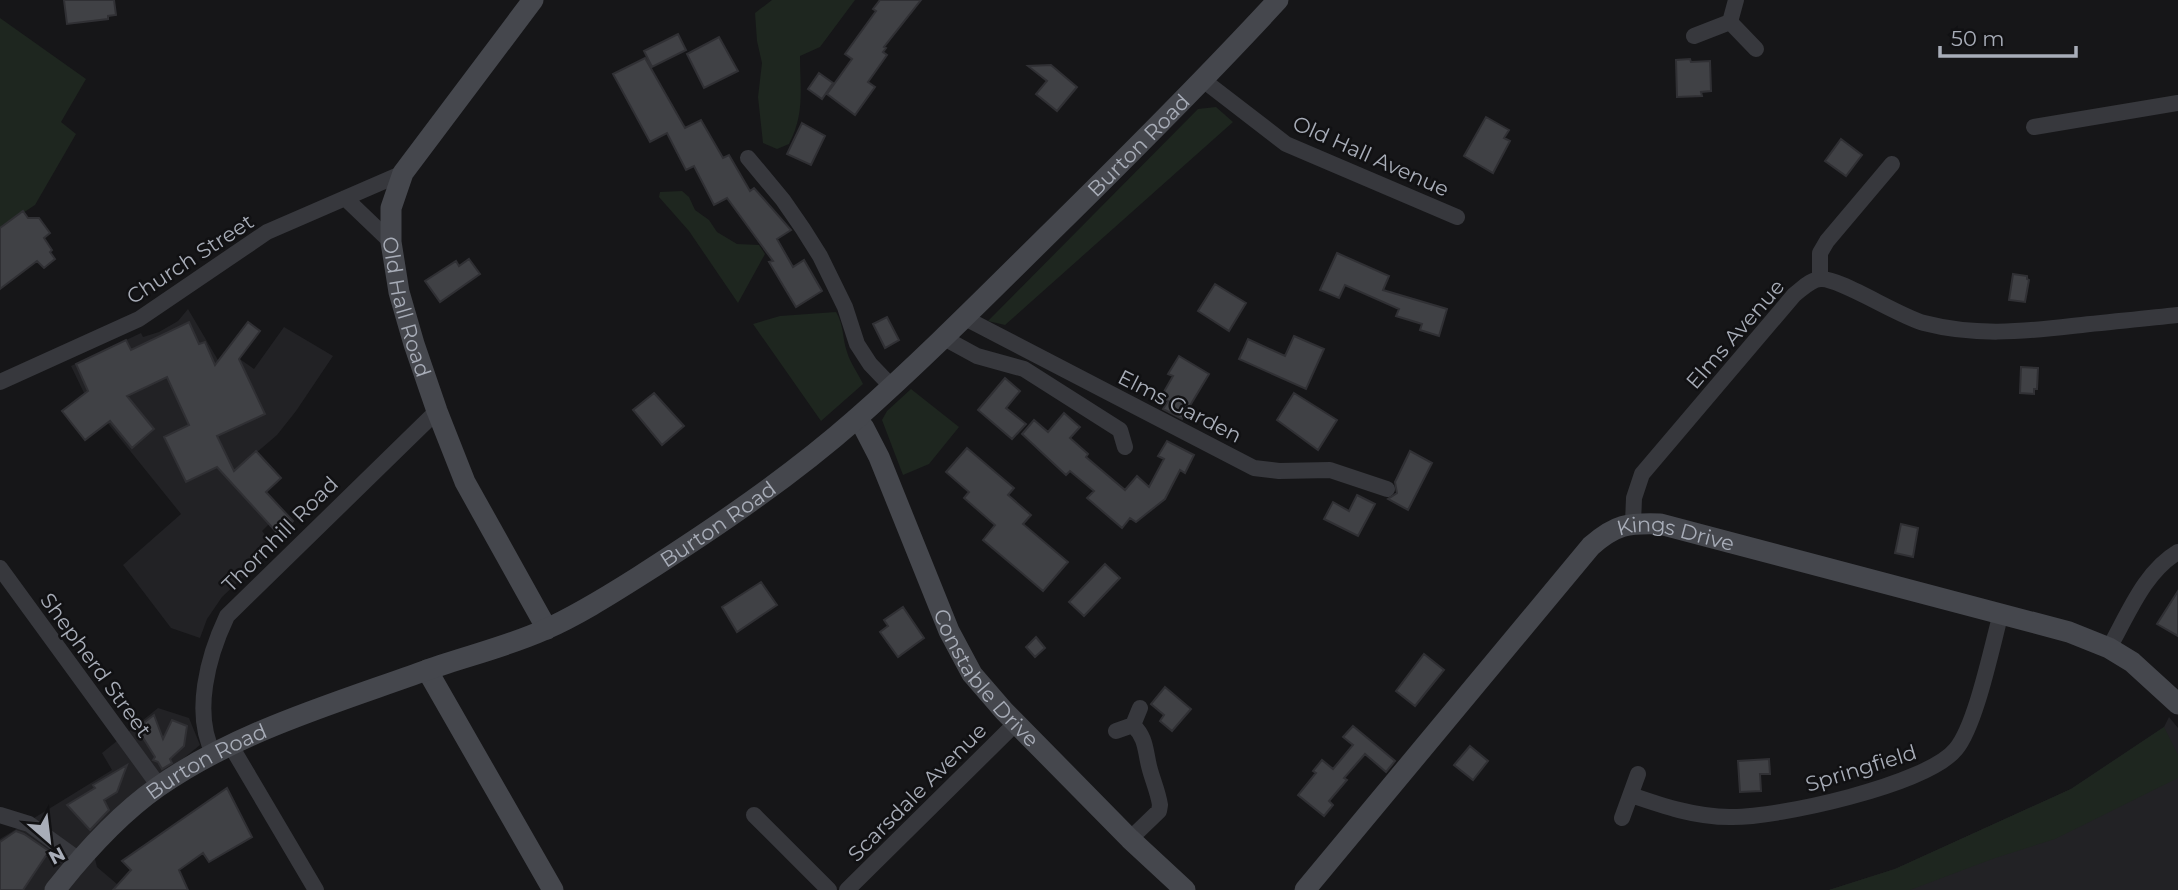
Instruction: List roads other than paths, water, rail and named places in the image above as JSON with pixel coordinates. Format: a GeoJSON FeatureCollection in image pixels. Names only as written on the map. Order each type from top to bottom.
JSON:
{"type":"FeatureCollection","features":[{"type":"Feature","properties":{"kind":"street","name":"Old Hall Road"},"geometry":{"type":"LineString","coordinates":[[533,0],[403,173],[391,208],[391,242],[399,292],[437,411],[465,482],[547,629]]}},
{"type":"Feature","properties":{"kind":"street","name":"Burton Road"},"geometry":{"type":"LineString","coordinates":[[55,890],[111,827],[159,786],[223,751],[328,705],[547,629],[638,577],[769,488],[856,419],[965,318],[1203,80],[1278,0]]}},
{"type":"Feature","properties":{"kind":"street"},"geometry":{"type":"LineString","coordinates":[[1731,22],[1736,0]]}},
{"type":"Feature","properties":{"kind":"street"},"geometry":{"type":"LineString","coordinates":[[1693,36],[1731,22]]}},
{"type":"Feature","properties":{"kind":"street"},"geometry":{"type":"LineString","coordinates":[[1731,22],[1756,49]]}},
{"type":"Feature","properties":{"kind":"street","name":"Old Hall Avenue"},"geometry":{"type":"LineString","coordinates":[[1203,80],[1286,145],[1457,217]]}},
{"type":"Feature","properties":{"kind":"street"},"geometry":{"type":"LineString","coordinates":[[2034,127],[2178,103]]}},
{"type":"Feature","properties":{"kind":"street"},"geometry":{"type":"LineString","coordinates":[[747,158],[783,200],[814,247],[845,307],[857,344],[870,364],[891,387]]}},
{"type":"Feature","properties":{"kind":"street"},"geometry":{"type":"LineString","coordinates":[[1892,164],[1827,241],[1820,253],[1820,279],[1834,281],[1921,322],[1965,332],[2012,332],[2178,315]]}},
{"type":"Feature","properties":{"kind":"street","name":"Church Street"},"geometry":{"type":"LineString","coordinates":[[0,382],[139,319],[267,232],[403,173]]}},
{"type":"Feature","properties":{"kind":"street"},"geometry":{"type":"LineString","coordinates":[[345,198],[391,242]]}},
{"type":"Feature","properties":{"kind":"street","name":"Elms Avenue"},"geometry":{"type":"LineString","coordinates":[[1633,523],[1634,498],[1642,474],[1794,295],[1820,279]]}},
{"type":"Feature","properties":{"kind":"street","name":"Elms Garden"},"geometry":{"type":"LineString","coordinates":[[965,318],[1254,468],[1279,471],[1330,470],[1387,489]]}},
{"type":"Feature","properties":{"kind":"street"},"geometry":{"type":"LineString","coordinates":[[944,338],[977,356],[1024,369],[1047,382],[1121,430],[1125,447]]}},
{"type":"Feature","properties":{"kind":"street","name":"Thornhill Road"},"geometry":{"type":"LineString","coordinates":[[316,890],[223,751],[207,743],[203,726],[207,682],[215,641],[228,616],[437,411]]}},
{"type":"Feature","properties":{"kind":"street","name":"Constable Drive"},"geometry":{"type":"LineString","coordinates":[[856,419],[864,428],[879,457],[959,651],[972,674],[1016,723],[1130,839],[1185,890]]}},
{"type":"Feature","properties":{"kind":"street","name":"Kings Drive"},"geometry":{"type":"LineString","coordinates":[[1305,890],[1591,546],[1608,531],[1633,523],[1660,524],[2043,624],[2109,648],[2132,662],[2178,704]]}},
{"type":"Feature","properties":{"kind":"street"},"geometry":{"type":"LineString","coordinates":[[2109,648],[2147,580],[2162,563],[2178,552]]}},
{"type":"Feature","properties":{"kind":"street","name":"Shepherd Street"},"geometry":{"type":"LineString","coordinates":[[0,568],[159,786]]}},
{"type":"Feature","properties":{"kind":"street","name":"Springfield"},"geometry":{"type":"LineString","coordinates":[[1631,795],[1699,815],[1750,816],[1833,801],[1894,783],[1938,765],[1955,751],[1967,733],[2001,613]]}},
{"type":"Feature","properties":{"kind":"street"},"geometry":{"type":"LineString","coordinates":[[426,670],[552,890]]}},
{"type":"Feature","properties":{"kind":"street"},"geometry":{"type":"LineString","coordinates":[[1116,731],[1133,725],[1140,708]]}},
{"type":"Feature","properties":{"kind":"street","name":"Scarsdale Avenue"},"geometry":{"type":"LineString","coordinates":[[847,890],[1016,723]]}},
{"type":"Feature","properties":{"kind":"street"},"geometry":{"type":"LineString","coordinates":[[1130,839],[1159,811],[1160,805],[1148,763],[1146,743],[1141,732],[1133,725]]}},
{"type":"Feature","properties":{"kind":"street"},"geometry":{"type":"LineString","coordinates":[[1622,818],[1637,774]]}},
{"type":"Feature","properties":{"kind":"street"},"geometry":{"type":"LineString","coordinates":[[0,815],[37,828],[79,860]]}},
{"type":"Feature","properties":{"kind":"street"},"geometry":{"type":"LineString","coordinates":[[754,815],[830,890]]}}]}
